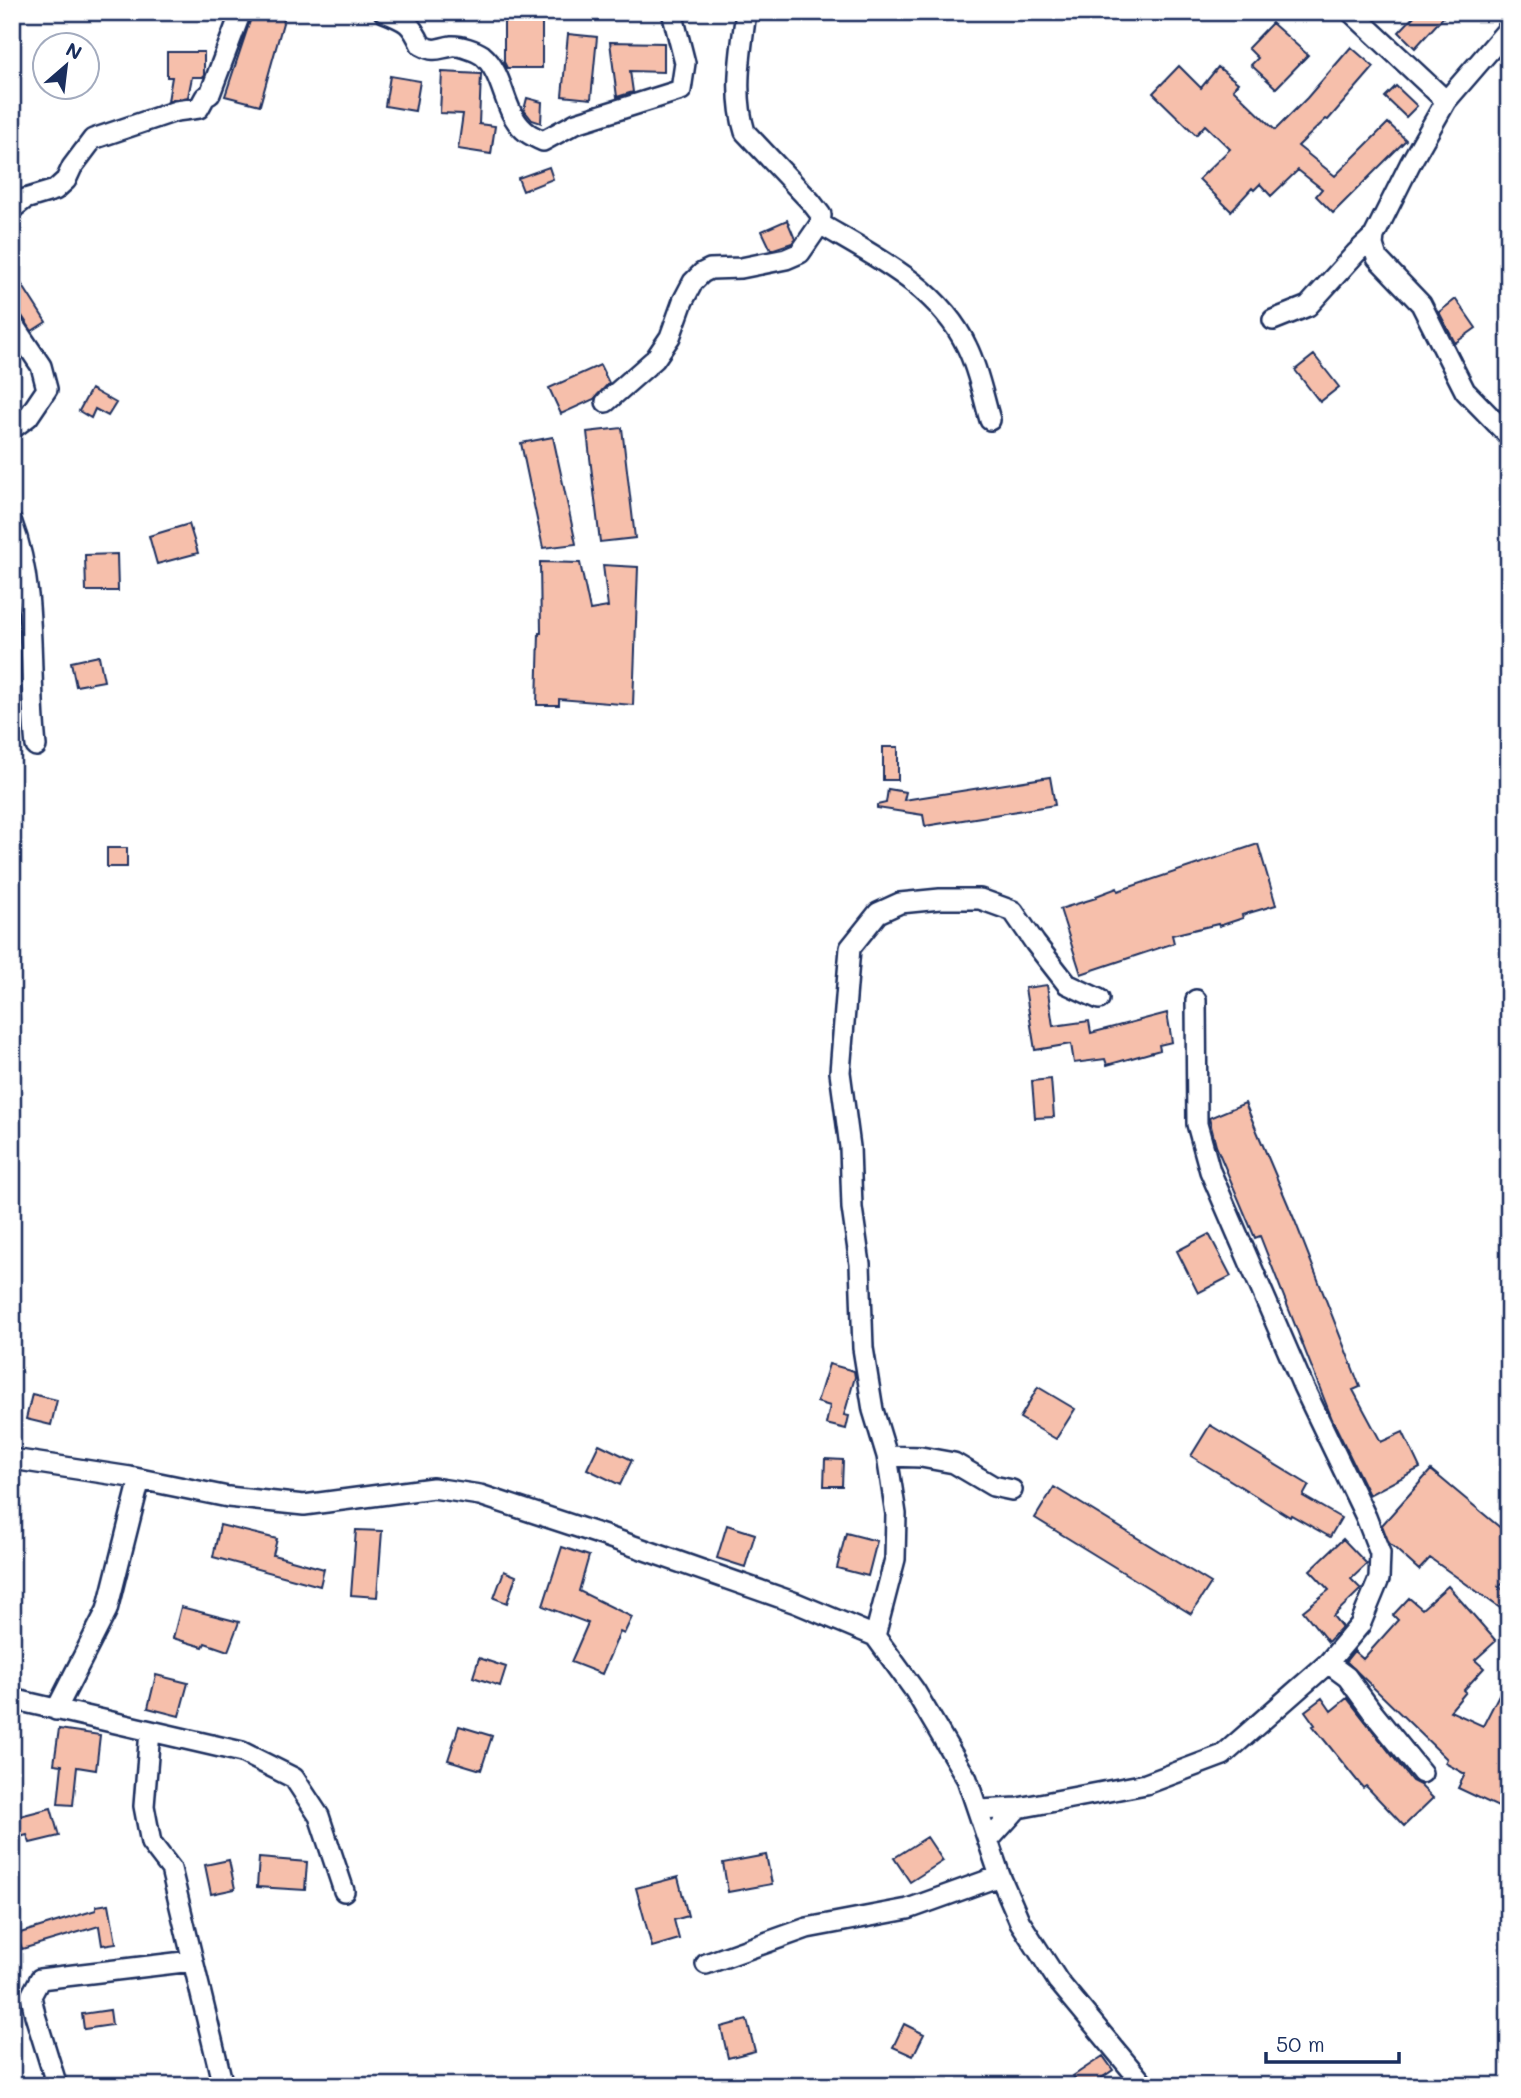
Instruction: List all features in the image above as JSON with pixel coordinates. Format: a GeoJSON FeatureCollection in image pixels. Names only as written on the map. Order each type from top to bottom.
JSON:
{"type":"FeatureCollection","features":[{"type":"Feature","properties":{"kind":"street"},"geometry":{"type":"LineString","coordinates":[[12,209],[25,199],[55,190],[66,180],[72,167],[93,139],[166,113],[199,108],[210,94],[241,12]]}},
{"type":"Feature","properties":{"kind":"street"},"geometry":{"type":"LineString","coordinates":[[384,12],[414,27],[421,45],[429,49],[440,50],[454,45],[480,53],[492,64],[506,103],[524,130],[543,141],[576,123],[681,90],[685,63],[672,12]]}},
{"type":"Feature","properties":{"kind":"street"},"geometry":{"type":"LineString","coordinates":[[606,402],[656,359],[670,337],[693,282],[702,273],[710,269],[741,268],[786,259],[800,253],[820,224],[821,215],[745,132],[740,118],[739,69],[746,12]]}},
{"type":"Feature","properties":{"kind":"street"},"geometry":{"type":"LineString","coordinates":[[1351,12],[1446,101]]}},
{"type":"Feature","properties":{"kind":"street"},"geometry":{"type":"LineString","coordinates":[[1273,320],[1308,306],[1374,236],[1410,164],[1446,101],[1509,28]]}},
{"type":"Feature","properties":{"kind":"street"},"geometry":{"type":"LineString","coordinates":[[820,224],[898,270],[945,312],[967,347],[990,420]]}},
{"type":"Feature","properties":{"kind":"street"},"geometry":{"type":"LineString","coordinates":[[1374,236],[1373,245],[1377,258],[1421,304],[1465,391],[1509,436]]}},
{"type":"Feature","properties":{"kind":"street"},"geometry":{"type":"LineString","coordinates":[[12,323],[41,366],[47,389],[28,417],[12,429]]}},
{"type":"Feature","properties":{"kind":"street"},"geometry":{"type":"LineString","coordinates":[[12,523],[19,541],[28,606],[36,746]]}},
{"type":"Feature","properties":{"kind":"street"},"geometry":{"type":"LineString","coordinates":[[875,1636],[895,1559],[896,1514],[887,1456],[873,1410],[863,1348],[860,1264],[852,1208],[850,1147],[840,1072],[850,948],[878,913],[900,903],[979,899],[1013,911],[1067,984],[1099,999]]}},
{"type":"Feature","properties":{"kind":"street"},"geometry":{"type":"LineString","coordinates":[[979,1810],[1018,1808],[1146,1784],[1223,1755],[1328,1663],[1360,1625],[1379,1579],[1380,1553],[1366,1517],[1303,1386],[1210,1171],[1197,1124],[1196,1000]]}},
{"type":"Feature","properties":{"kind":"street"},"geometry":{"type":"LineString","coordinates":[[887,1456],[922,1457],[954,1463],[993,1486],[1012,1490]]}},
{"type":"Feature","properties":{"kind":"street"},"geometry":{"type":"LineString","coordinates":[[12,1459],[140,1479],[228,1497],[304,1505],[433,1488],[480,1495],[796,1603],[875,1636],[915,1691],[967,1779],[1000,1876],[1020,1922],[1058,1981],[1145,2086]]}},
{"type":"Feature","properties":{"kind":"street"},"geometry":{"type":"LineString","coordinates":[[56,1710],[107,1610],[140,1479]]}},
{"type":"Feature","properties":{"kind":"street"},"geometry":{"type":"LineString","coordinates":[[1328,1663],[1347,1677],[1422,1773]]}},
{"type":"Feature","properties":{"kind":"street"},"geometry":{"type":"LineString","coordinates":[[12,1699],[242,1752],[294,1778],[319,1816],[344,1891]]}},
{"type":"Feature","properties":{"kind":"street"},"geometry":{"type":"LineString","coordinates":[[150,1731],[144,1806],[151,1843],[171,1869],[223,2086]]}},
{"type":"Feature","properties":{"kind":"street"},"geometry":{"type":"LineString","coordinates":[[988,1841],[1018,1808]]}},
{"type":"Feature","properties":{"kind":"street"},"geometry":{"type":"LineString","coordinates":[[706,1964],[807,1928],[908,1909],[1000,1876]]}},
{"type":"Feature","properties":{"kind":"street"},"geometry":{"type":"LineString","coordinates":[[57,2086],[34,2015],[31,1996],[40,1979],[192,1961]]}},
{"type":"Feature","properties":{"kind":"building"},"geometry":{"type":"Polygon","coordinates":[[[253,12],[286,12],[260,105],[225,96],[253,12]]]}},
{"type":"Feature","properties":{"kind":"building"},"geometry":{"type":"Polygon","coordinates":[[[1418,12],[1448,12],[1415,48],[1399,32],[1418,12]]]}},
{"type":"Feature","properties":{"kind":"building"},"geometry":{"type":"Polygon","coordinates":[[[504,17],[542,18],[542,68],[507,68],[504,62],[504,17]]]}},
{"type":"Feature","properties":{"kind":"building"},"geometry":{"type":"Polygon","coordinates":[[[1272,23],[1308,55],[1276,88],[1251,65],[1258,58],[1248,48],[1272,23]]]}},
{"type":"Feature","properties":{"kind":"building"},"geometry":{"type":"Polygon","coordinates":[[[568,34],[597,37],[591,99],[562,96],[568,34]]]}},
{"type":"Feature","properties":{"kind":"building"},"geometry":{"type":"Polygon","coordinates":[[[610,42],[664,43],[664,72],[630,71],[633,92],[617,97],[610,42]]]}},
{"type":"Feature","properties":{"kind":"building"},"geometry":{"type":"Polygon","coordinates":[[[1351,47],[1374,67],[1328,120],[1298,146],[1335,176],[1388,123],[1406,140],[1333,213],[1316,196],[1322,189],[1298,170],[1271,196],[1260,184],[1254,190],[1252,188],[1231,211],[1199,179],[1230,149],[1205,125],[1196,135],[1153,93],[1179,66],[1201,88],[1218,67],[1238,83],[1233,89],[1275,130],[1351,47]]]}},
{"type":"Feature","properties":{"kind":"building"},"geometry":{"type":"Polygon","coordinates":[[[167,52],[204,52],[204,75],[192,77],[188,97],[168,101],[172,77],[167,77],[167,52]]]}},
{"type":"Feature","properties":{"kind":"building"},"geometry":{"type":"Polygon","coordinates":[[[442,72],[481,74],[479,124],[495,126],[491,154],[458,149],[463,114],[440,113],[442,72]]]}},
{"type":"Feature","properties":{"kind":"building"},"geometry":{"type":"Polygon","coordinates":[[[390,76],[420,81],[415,111],[385,106],[390,76]]]}},
{"type":"Feature","properties":{"kind":"building"},"geometry":{"type":"Polygon","coordinates":[[[1396,86],[1417,106],[1406,117],[1385,97],[1396,86]]]}},
{"type":"Feature","properties":{"kind":"building"},"geometry":{"type":"Polygon","coordinates":[[[527,98],[542,102],[541,123],[532,120],[524,110],[527,98]]]}},
{"type":"Feature","properties":{"kind":"building"},"geometry":{"type":"Polygon","coordinates":[[[549,167],[553,179],[523,191],[518,178],[549,167]]]}},
{"type":"Feature","properties":{"kind":"building"},"geometry":{"type":"Polygon","coordinates":[[[787,220],[795,239],[792,243],[771,250],[762,231],[787,220]]]}},
{"type":"Feature","properties":{"kind":"building"},"geometry":{"type":"Polygon","coordinates":[[[12,269],[46,322],[32,331],[22,316],[12,309],[12,269]]]}},
{"type":"Feature","properties":{"kind":"building"},"geometry":{"type":"Polygon","coordinates":[[[1456,299],[1476,328],[1455,343],[1439,312],[1456,299]]]}},
{"type":"Feature","properties":{"kind":"building"},"geometry":{"type":"Polygon","coordinates":[[[1314,355],[1339,387],[1320,402],[1295,370],[1314,355]]]}},
{"type":"Feature","properties":{"kind":"building"},"geometry":{"type":"Polygon","coordinates":[[[600,365],[609,383],[594,399],[561,414],[549,388],[600,365]]]}},
{"type":"Feature","properties":{"kind":"building"},"geometry":{"type":"Polygon","coordinates":[[[91,389],[116,403],[108,416],[95,409],[91,418],[79,411],[91,389]]]}},
{"type":"Feature","properties":{"kind":"building"},"geometry":{"type":"Polygon","coordinates":[[[622,428],[635,538],[600,542],[587,432],[622,428]]]}},
{"type":"Feature","properties":{"kind":"building"},"geometry":{"type":"Polygon","coordinates":[[[553,437],[576,544],[543,548],[521,443],[553,437]]]}},
{"type":"Feature","properties":{"kind":"building"},"geometry":{"type":"Polygon","coordinates":[[[189,524],[198,553],[157,564],[149,536],[189,524]]]}},
{"type":"Feature","properties":{"kind":"building"},"geometry":{"type":"Polygon","coordinates":[[[117,554],[118,591],[86,591],[85,555],[117,554]]]}},
{"type":"Feature","properties":{"kind":"building"},"geometry":{"type":"Polygon","coordinates":[[[540,562],[580,563],[590,610],[608,607],[603,565],[638,567],[633,705],[559,699],[559,705],[537,705],[541,633],[540,562]]]}},
{"type":"Feature","properties":{"kind":"building"},"geometry":{"type":"Polygon","coordinates":[[[99,656],[104,681],[76,686],[71,662],[99,656]]]}},
{"type":"Feature","properties":{"kind":"building"},"geometry":{"type":"Polygon","coordinates":[[[883,747],[898,747],[898,780],[883,780],[883,747]]]}},
{"type":"Feature","properties":{"kind":"building"},"geometry":{"type":"Polygon","coordinates":[[[1050,777],[1055,805],[925,826],[923,815],[877,808],[877,805],[886,803],[888,789],[906,792],[904,800],[1050,777]]]}},
{"type":"Feature","properties":{"kind":"building"},"geometry":{"type":"Polygon","coordinates":[[[1258,844],[1276,905],[1242,915],[1243,918],[1219,926],[1218,924],[1172,935],[1174,943],[1081,974],[1060,909],[1096,898],[1117,888],[1118,891],[1258,844]]]}},
{"type":"Feature","properties":{"kind":"building"},"geometry":{"type":"Polygon","coordinates":[[[107,848],[127,848],[127,867],[107,867],[107,848]]]}},
{"type":"Feature","properties":{"kind":"building"},"geometry":{"type":"Polygon","coordinates":[[[1047,985],[1053,1026],[1089,1021],[1091,1033],[1167,1013],[1172,1042],[1159,1045],[1160,1050],[1107,1065],[1105,1059],[1074,1063],[1071,1044],[1035,1050],[1025,988],[1047,985]]]}},
{"type":"Feature","properties":{"kind":"building"},"geometry":{"type":"Polygon","coordinates":[[[1051,1079],[1054,1117],[1035,1118],[1032,1081],[1051,1079]]]}},
{"type":"Feature","properties":{"kind":"building"},"geometry":{"type":"Polygon","coordinates":[[[1245,1103],[1360,1387],[1353,1390],[1381,1442],[1403,1432],[1420,1468],[1369,1495],[1332,1419],[1260,1236],[1255,1238],[1216,1146],[1209,1118],[1245,1103]]]}},
{"type":"Feature","properties":{"kind":"building"},"geometry":{"type":"Polygon","coordinates":[[[1209,1234],[1231,1276],[1198,1293],[1177,1251],[1209,1234]]]}},
{"type":"Feature","properties":{"kind":"building"},"geometry":{"type":"Polygon","coordinates":[[[829,1364],[854,1371],[855,1377],[844,1415],[849,1416],[846,1429],[826,1424],[830,1406],[817,1402],[829,1364]]]}},
{"type":"Feature","properties":{"kind":"building"},"geometry":{"type":"Polygon","coordinates":[[[1038,1387],[1075,1409],[1056,1439],[1020,1418],[1038,1387]]]}},
{"type":"Feature","properties":{"kind":"building"},"geometry":{"type":"Polygon","coordinates":[[[32,1394],[57,1400],[51,1425],[26,1419],[32,1394]]]}},
{"type":"Feature","properties":{"kind":"building"},"geometry":{"type":"Polygon","coordinates":[[[1210,1425],[1309,1485],[1303,1496],[1341,1518],[1330,1537],[1291,1515],[1290,1517],[1191,1456],[1210,1425]]]}},
{"type":"Feature","properties":{"kind":"building"},"geometry":{"type":"Polygon","coordinates":[[[599,1444],[632,1460],[620,1485],[587,1469],[599,1444]]]}},
{"type":"Feature","properties":{"kind":"building"},"geometry":{"type":"Polygon","coordinates":[[[825,1459],[843,1460],[842,1486],[824,1486],[825,1459]]]}},
{"type":"Feature","properties":{"kind":"building"},"geometry":{"type":"Polygon","coordinates":[[[1431,1470],[1509,1535],[1509,1575],[1499,1587],[1509,1593],[1509,1602],[1503,1610],[1430,1558],[1419,1570],[1389,1543],[1382,1525],[1431,1470]]]}},
{"type":"Feature","properties":{"kind":"building"},"geometry":{"type":"Polygon","coordinates":[[[1054,1487],[1211,1583],[1191,1614],[1035,1518],[1054,1487]]]}},
{"type":"Feature","properties":{"kind":"building"},"geometry":{"type":"Polygon","coordinates":[[[220,1525],[277,1539],[273,1555],[324,1569],[320,1586],[213,1557],[220,1525]]]}},
{"type":"Feature","properties":{"kind":"building"},"geometry":{"type":"Polygon","coordinates":[[[727,1525],[755,1534],[745,1567],[717,1558],[727,1525]]]}},
{"type":"Feature","properties":{"kind":"building"},"geometry":{"type":"Polygon","coordinates":[[[356,1530],[382,1531],[377,1597],[351,1595],[356,1530]]]}},
{"type":"Feature","properties":{"kind":"building"},"geometry":{"type":"Polygon","coordinates":[[[846,1533],[877,1541],[868,1576],[837,1568],[846,1533]]]}},
{"type":"Feature","properties":{"kind":"building"},"geometry":{"type":"Polygon","coordinates":[[[1343,1539],[1367,1564],[1351,1579],[1361,1589],[1333,1616],[1342,1627],[1328,1642],[1303,1611],[1329,1590],[1310,1570],[1343,1539]]]}},
{"type":"Feature","properties":{"kind":"building"},"geometry":{"type":"Polygon","coordinates":[[[562,1547],[589,1556],[579,1591],[632,1617],[624,1634],[620,1632],[602,1674],[571,1662],[588,1623],[543,1606],[562,1547]]]}},
{"type":"Feature","properties":{"kind":"building"},"geometry":{"type":"Polygon","coordinates":[[[504,1571],[516,1576],[507,1603],[494,1598],[504,1571]]]}},
{"type":"Feature","properties":{"kind":"building"},"geometry":{"type":"Polygon","coordinates":[[[1448,1586],[1496,1641],[1475,1660],[1484,1668],[1450,1711],[1483,1726],[1509,1675],[1509,1812],[1458,1788],[1465,1774],[1445,1763],[1447,1759],[1346,1661],[1354,1651],[1363,1659],[1398,1620],[1393,1615],[1409,1598],[1422,1609],[1448,1586]]]}},
{"type":"Feature","properties":{"kind":"building"},"geometry":{"type":"Polygon","coordinates":[[[181,1607],[239,1622],[228,1651],[205,1643],[203,1647],[173,1638],[181,1607]]]}},
{"type":"Feature","properties":{"kind":"building"},"geometry":{"type":"Polygon","coordinates":[[[479,1658],[506,1667],[500,1686],[473,1677],[479,1658]]]}},
{"type":"Feature","properties":{"kind":"building"},"geometry":{"type":"Polygon","coordinates":[[[156,1675],[188,1683],[179,1716],[148,1708],[156,1675]]]}},
{"type":"Feature","properties":{"kind":"building"},"geometry":{"type":"Polygon","coordinates":[[[1322,1698],[1331,1711],[1347,1698],[1412,1781],[1433,1798],[1404,1826],[1366,1786],[1363,1788],[1313,1726],[1315,1725],[1305,1711],[1322,1698]]]}},
{"type":"Feature","properties":{"kind":"building"},"geometry":{"type":"Polygon","coordinates":[[[459,1726],[492,1736],[481,1770],[448,1760],[459,1726]]]}},
{"type":"Feature","properties":{"kind":"building"},"geometry":{"type":"Polygon","coordinates":[[[59,1729],[100,1735],[96,1770],[77,1767],[73,1805],[58,1804],[62,1765],[54,1764],[59,1729]]]}},
{"type":"Feature","properties":{"kind":"building"},"geometry":{"type":"Polygon","coordinates":[[[51,1808],[59,1836],[30,1843],[27,1835],[16,1838],[12,1818],[51,1808]]]}},
{"type":"Feature","properties":{"kind":"building"},"geometry":{"type":"Polygon","coordinates":[[[927,1837],[943,1861],[910,1882],[894,1858],[927,1837]]]}},
{"type":"Feature","properties":{"kind":"building"},"geometry":{"type":"Polygon","coordinates":[[[766,1855],[772,1884],[728,1892],[723,1863],[766,1855]]]}},
{"type":"Feature","properties":{"kind":"building"},"geometry":{"type":"Polygon","coordinates":[[[259,1858],[307,1862],[305,1890],[257,1887],[259,1858]]]}},
{"type":"Feature","properties":{"kind":"building"},"geometry":{"type":"Polygon","coordinates":[[[229,1860],[235,1889],[211,1894],[205,1865],[229,1860]]]}},
{"type":"Feature","properties":{"kind":"building"},"geometry":{"type":"Polygon","coordinates":[[[678,1877],[688,1916],[674,1920],[679,1939],[652,1947],[636,1888],[678,1877]]]}},
{"type":"Feature","properties":{"kind":"building"},"geometry":{"type":"Polygon","coordinates":[[[109,1904],[116,1943],[102,1945],[99,1926],[22,1949],[17,1934],[96,1910],[96,1906],[109,1904]]]}},
{"type":"Feature","properties":{"kind":"building"},"geometry":{"type":"Polygon","coordinates":[[[110,2010],[112,2025],[84,2029],[82,2014],[110,2010]]]}},
{"type":"Feature","properties":{"kind":"building"},"geometry":{"type":"Polygon","coordinates":[[[747,2020],[755,2051],[728,2058],[721,2027],[747,2020]]]}},
{"type":"Feature","properties":{"kind":"building"},"geometry":{"type":"Polygon","coordinates":[[[904,2024],[924,2034],[913,2056],[893,2047],[904,2024]]]}},
{"type":"Feature","properties":{"kind":"building"},"geometry":{"type":"Polygon","coordinates":[[[1103,2056],[1113,2070],[1090,2086],[1080,2086],[1073,2076],[1103,2056]]]}}]}
